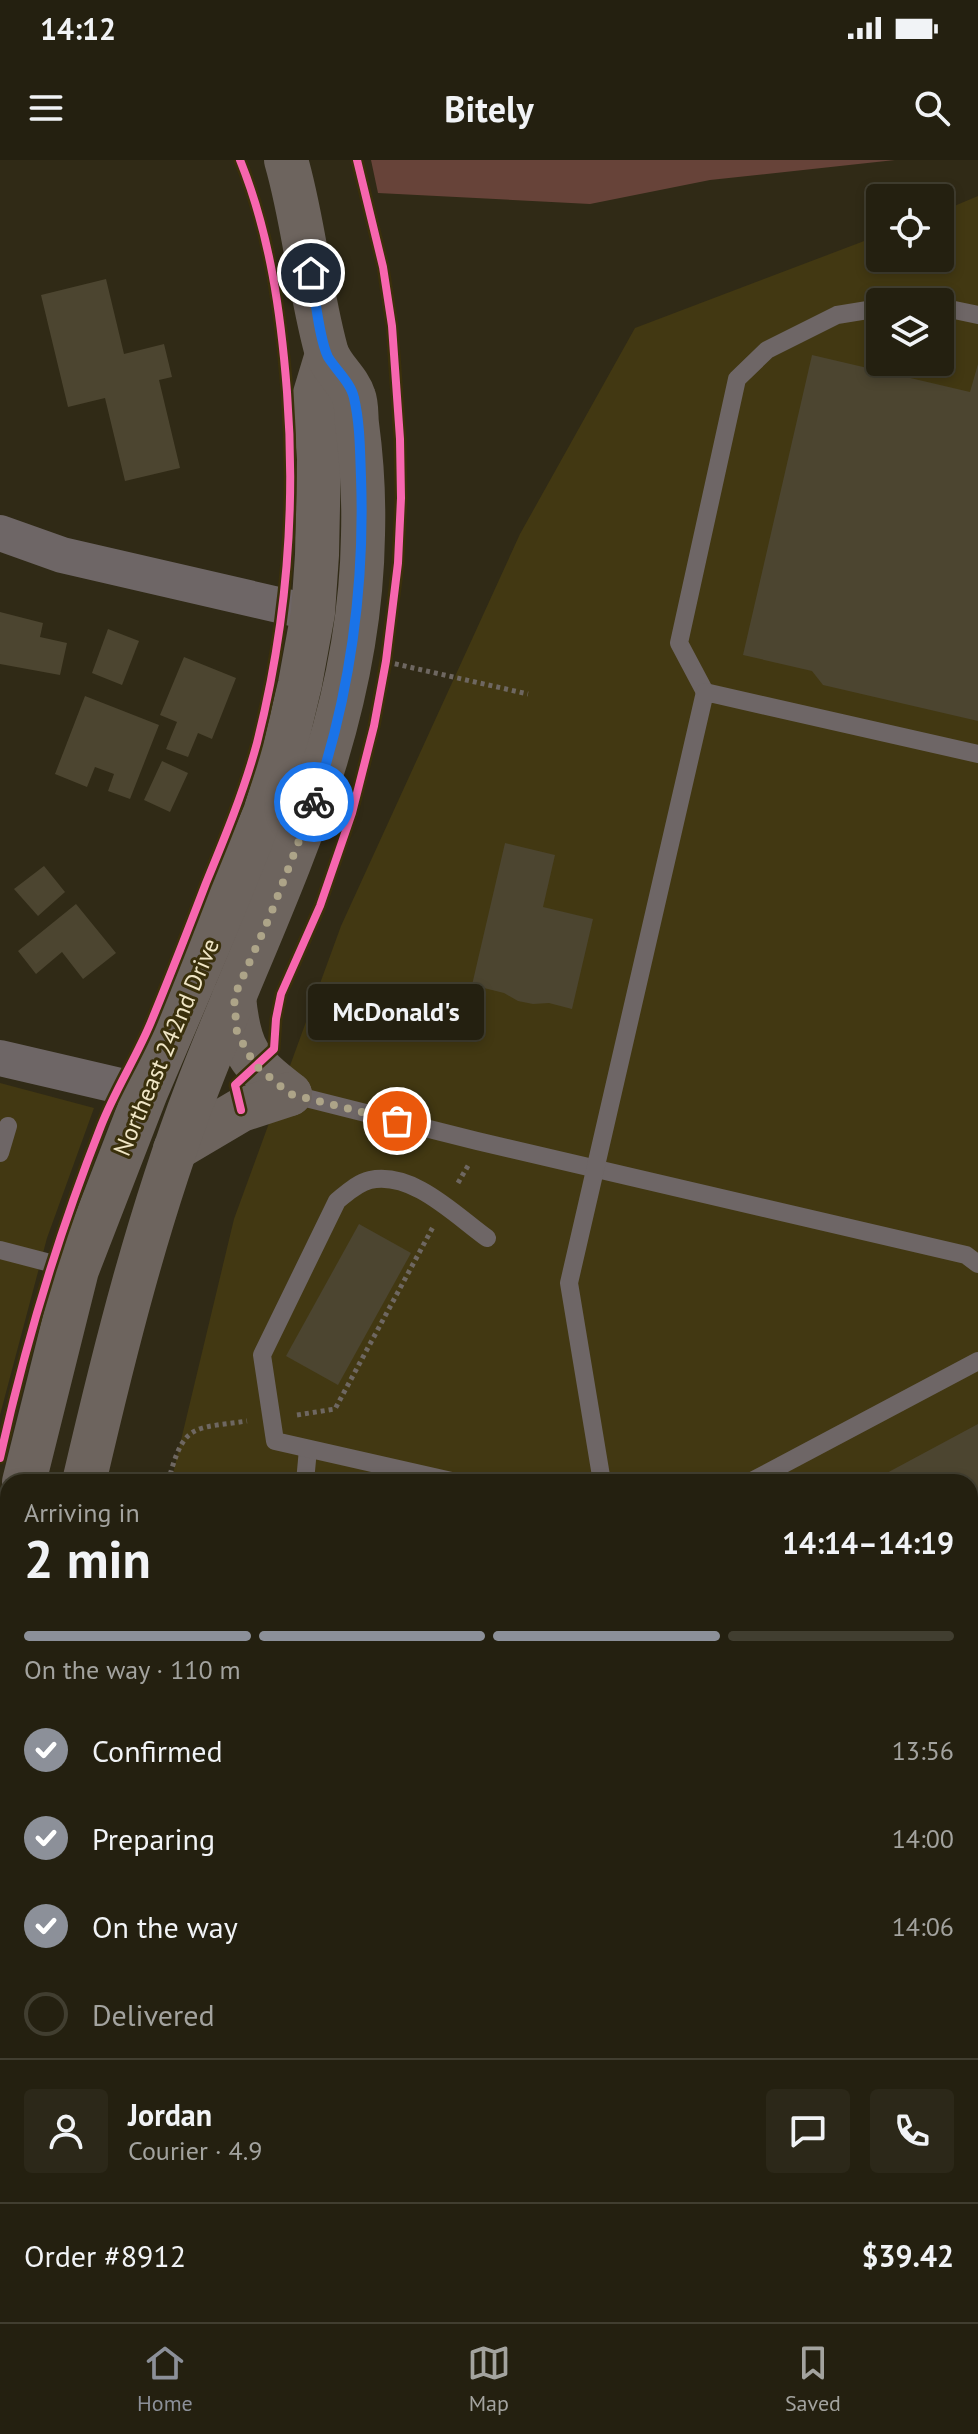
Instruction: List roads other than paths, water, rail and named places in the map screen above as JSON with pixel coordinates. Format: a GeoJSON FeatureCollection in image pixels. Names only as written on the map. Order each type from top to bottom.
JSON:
{"type":"FeatureCollection","features":[{"type":"Feature","properties":{"kind":"highway"},"geometry":{"type":"LineString","coordinates":[[286,160],[327,354]]}},
{"type":"Feature","properties":{"kind":"highway","name":"Northeast 242nd Drive"},"geometry":{"type":"LineString","coordinates":[[26,1474],[77,1270],[146,1092],[265,813],[285,747],[313,613],[319,459],[314,397],[327,354]]}},
{"type":"Feature","properties":{"kind":"highway","name":"Northeast 242nd Drive"},"geometry":{"type":"LineString","coordinates":[[86,1474],[134,1275],[175,1149],[234,997],[270,916],[315,800],[332,746],[353,641],[363,535],[360,447],[354,395],[327,354]]}},
{"type":"Feature","properties":{"kind":"highway"},"geometry":{"type":"LineString","coordinates":[[234,997],[237,1033],[255,1065],[290,1094]]}},
{"type":"Feature","properties":{"kind":"highway"},"geometry":{"type":"LineString","coordinates":[[175,1149],[241,1110],[290,1094]]}},
{"type":"Feature","properties":{"kind":"street"},"geometry":{"type":"LineString","coordinates":[[0,533],[62,555],[313,613]]}},
{"type":"Feature","properties":{"kind":"street"},"geometry":{"type":"LineString","coordinates":[[0,1058],[146,1092]]}},
{"type":"Feature","properties":{"kind":"lane"},"geometry":{"type":"LineString","coordinates":[[601,1474],[569,1283],[705,692],[679,643],[737,379],[767,350],[837,315],[866,310]]}},
{"type":"Feature","properties":{"kind":"lane"},"geometry":{"type":"LineString","coordinates":[[954,310],[978,315]]}},
{"type":"Feature","properties":{"kind":"lane"},"geometry":{"type":"LineString","coordinates":[[705,692],[978,754]]}},
{"type":"Feature","properties":{"kind":"lane"},"geometry":{"type":"LineString","coordinates":[[290,1094],[966,1255],[978,1264]]}},
{"type":"Feature","properties":{"kind":"lane"},"geometry":{"type":"LineString","coordinates":[[0,1153],[8,1126]]}},
{"type":"Feature","properties":{"kind":"lane"},"geometry":{"type":"LineString","coordinates":[[420,1474],[275,1441],[262,1355],[337,1201],[369,1180],[386,1179],[414,1186],[487,1238]]}},
{"type":"Feature","properties":{"kind":"lane"},"geometry":{"type":"LineString","coordinates":[[0,1250],[77,1270]]}},
{"type":"Feature","properties":{"kind":"lane"},"geometry":{"type":"LineString","coordinates":[[765,1474],[978,1361]]}},
{"type":"Feature","properties":{"kind":"lane"},"geometry":{"type":"LineString","coordinates":[[306,1474],[308,1449]]}},
{"type":"Feature","properties":{"kind":"place","name":"McDonald's"},"geometry":{"type":"Point","coordinates":[397,1121]}}]}
